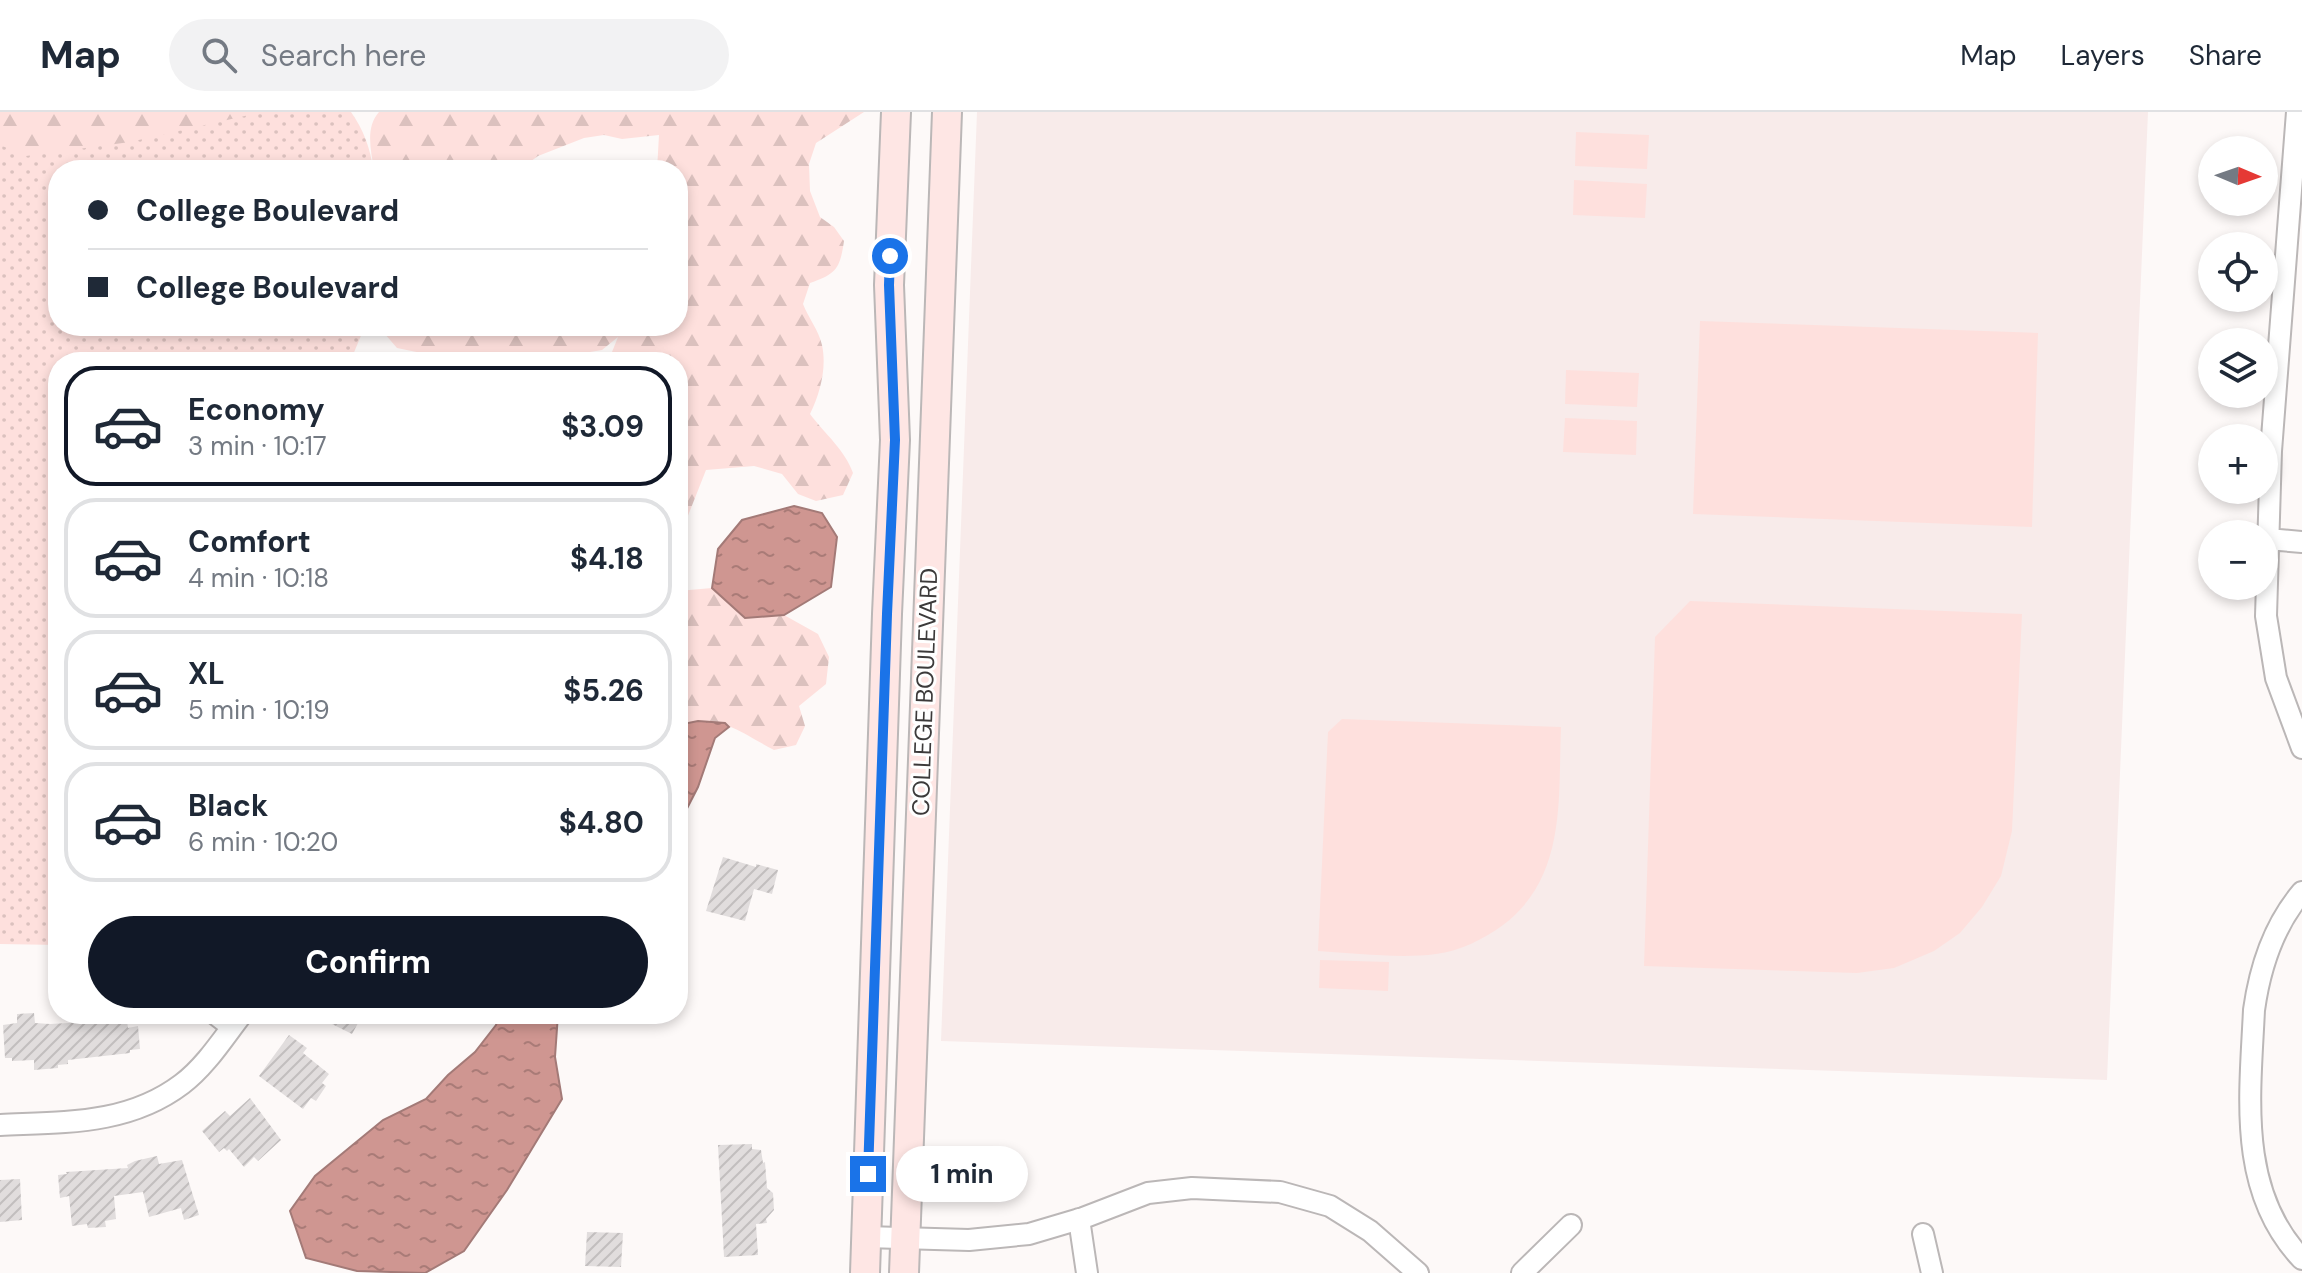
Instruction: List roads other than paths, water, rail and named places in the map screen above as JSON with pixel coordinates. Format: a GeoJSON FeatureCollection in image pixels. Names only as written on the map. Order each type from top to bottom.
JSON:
{"type":"FeatureCollection","features":[{"type":"Feature","properties":{"kind":"main road","name":"COLLEGE BOULEVARD"},"geometry":{"type":"LineString","coordinates":[[865,1273],[885,646],[895,440],[889,285],[896,112]]}},
{"type":"Feature","properties":{"kind":"main road","name":"COLLEGE BOULEVARD"},"geometry":{"type":"LineString","coordinates":[[904,1273],[947,112]]}},
{"type":"Feature","properties":{"kind":"street"},"geometry":{"type":"LineString","coordinates":[[2269,520],[2271,451],[2297,112]]}},
{"type":"Feature","properties":{"kind":"street"},"geometry":{"type":"LineString","coordinates":[[2278,540],[2302,542]]}},
{"type":"Feature","properties":{"kind":"street"},"geometry":{"type":"LineString","coordinates":[[2266,600],[2270,649],[2282,698],[2302,748]]}},
{"type":"Feature","properties":{"kind":"street"},"geometry":{"type":"LineString","coordinates":[[2302,892],[2278,927],[2257,992],[2250,1129],[2257,1175],[2267,1209],[2285,1239],[2302,1259]]}},
{"type":"Feature","properties":{"kind":"street"},"geometry":{"type":"LineString","coordinates":[[0,1125],[96,1121],[140,1109],[183,1084],[234,1024]]}},
{"type":"Feature","properties":{"kind":"street"},"geometry":{"type":"LineString","coordinates":[[866,1237],[969,1240],[1029,1234],[1148,1193],[1192,1188],[1280,1192],[1330,1206],[1370,1231],[1418,1273]]}},
{"type":"Feature","properties":{"kind":"street"},"geometry":{"type":"LineString","coordinates":[[1079,1219],[1087,1273]]}},
{"type":"Feature","properties":{"kind":"street"},"geometry":{"type":"LineString","coordinates":[[1522,1273],[1571,1225]]}},
{"type":"Feature","properties":{"kind":"street"},"geometry":{"type":"LineString","coordinates":[[1923,1234],[1932,1273]]}},
{"type":"Feature","properties":{"kind":"water"},"geometry":{"type":"Polygon","coordinates":[[[794,506],[822,513],[837,537],[831,587],[784,615],[745,618],[712,588],[718,549],[742,520],[794,506]]]}},
{"type":"Feature","properties":{"kind":"water"},"geometry":{"type":"Polygon","coordinates":[[[688,723],[725,723],[729,727],[715,738],[688,806],[688,723]]]}},
{"type":"Feature","properties":{"kind":"water"},"geometry":{"type":"Polygon","coordinates":[[[557,1024],[555,1057],[562,1099],[507,1190],[464,1251],[425,1273],[357,1271],[306,1258],[290,1211],[315,1176],[383,1120],[426,1099],[475,1052],[496,1025],[557,1024]]]}}]}
